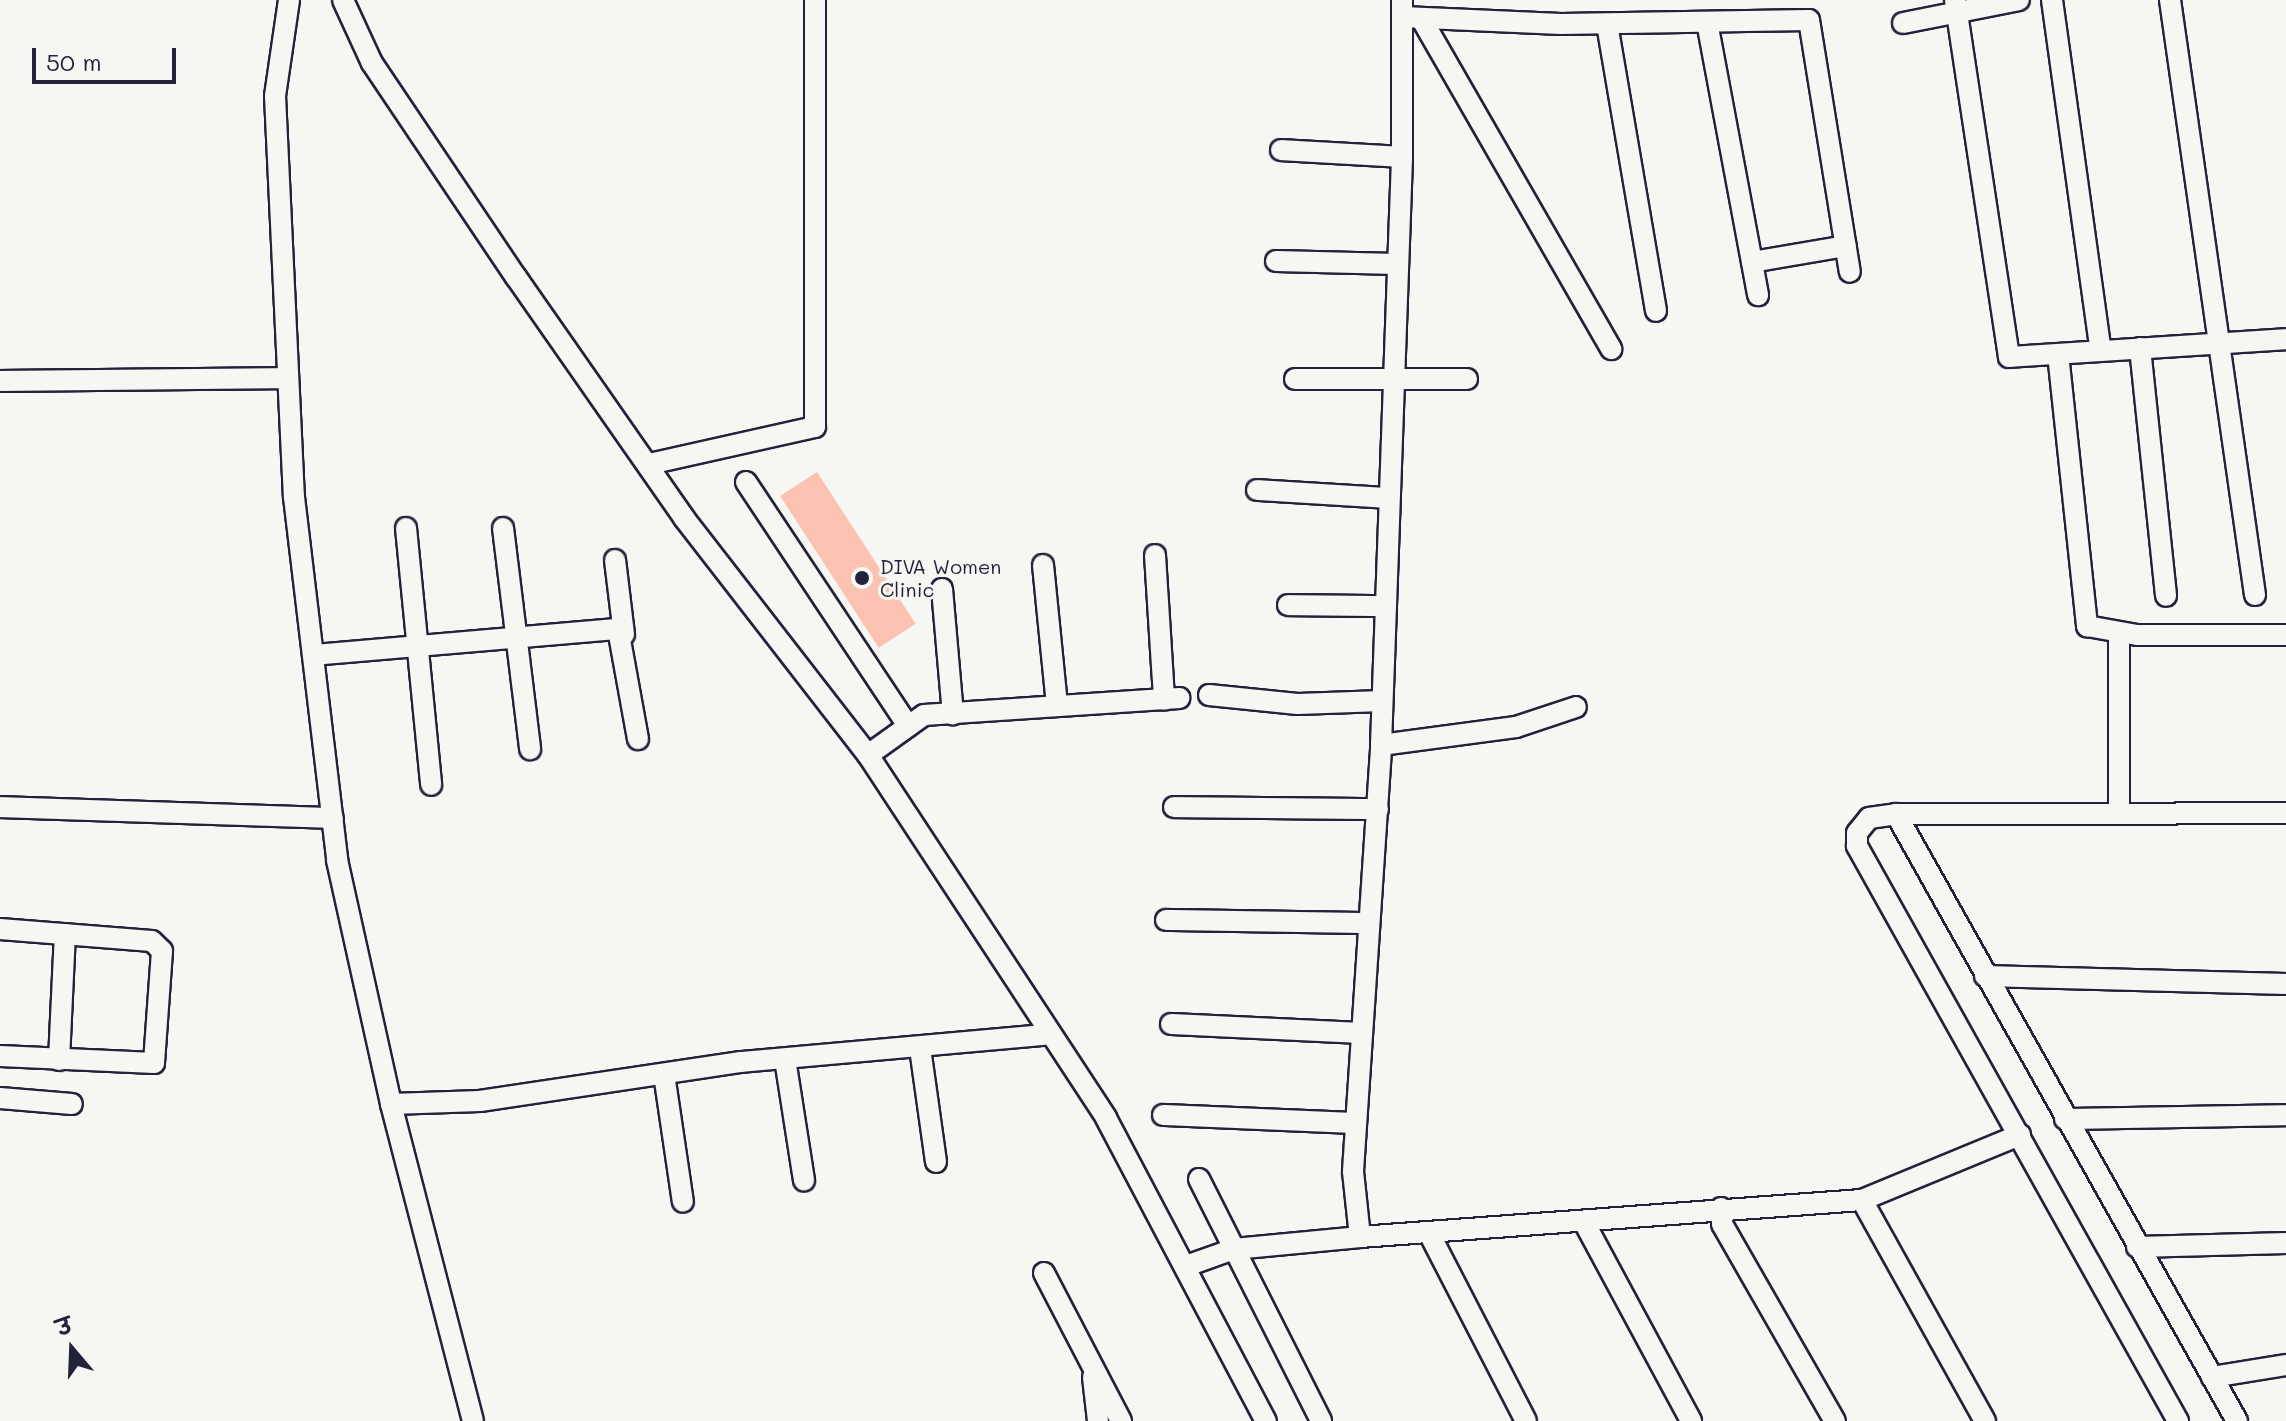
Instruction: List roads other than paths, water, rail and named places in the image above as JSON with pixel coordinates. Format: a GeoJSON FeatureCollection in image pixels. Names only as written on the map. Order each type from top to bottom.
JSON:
{"type":"FeatureCollection","features":[{"type":"Feature","properties":{"kind":"street"},"geometry":{"type":"LineString","coordinates":[[289,0],[275,96],[287,378],[305,617],[313,655],[333,818],[362,990],[473,1421]]}},
{"type":"Feature","properties":{"kind":"street"},"geometry":{"type":"LineString","coordinates":[[343,0],[372,63],[649,464],[868,755],[1046,1035],[1106,1118],[1189,1265],[1266,1421]]}},
{"type":"Feature","properties":{"kind":"street"},"geometry":{"type":"LineString","coordinates":[[649,464],[815,427],[815,0]]}},
{"type":"Feature","properties":{"kind":"street"},"geometry":{"type":"LineString","coordinates":[[1903,23],[1955,6],[2019,0]]}},
{"type":"Feature","properties":{"kind":"street"},"geometry":{"type":"LineString","coordinates":[[2052,0],[2101,351]]}},
{"type":"Feature","properties":{"kind":"street"},"geometry":{"type":"LineString","coordinates":[[2170,0],[2255,595]]}},
{"type":"Feature","properties":{"kind":"street"},"geometry":{"type":"LineString","coordinates":[[1955,6],[2009,357],[2286,339]]}},
{"type":"Feature","properties":{"kind":"street"},"geometry":{"type":"LineString","coordinates":[[1409,12],[1607,24],[1707,22],[1808,10],[1850,272]]}},
{"type":"Feature","properties":{"kind":"street"},"geometry":{"type":"LineString","coordinates":[[1360,1237],[1356,1123],[1378,809],[1409,12]]}},
{"type":"Feature","properties":{"kind":"street"},"geometry":{"type":"LineString","coordinates":[[1409,12],[1611,349]]}},
{"type":"Feature","properties":{"kind":"street"},"geometry":{"type":"LineString","coordinates":[[1707,22],[1758,295]]}},
{"type":"Feature","properties":{"kind":"street"},"geometry":{"type":"LineString","coordinates":[[1607,24],[1656,311]]}},
{"type":"Feature","properties":{"kind":"street"},"geometry":{"type":"LineString","coordinates":[[1281,150],[1402,157]]}},
{"type":"Feature","properties":{"kind":"street"},"geometry":{"type":"LineString","coordinates":[[1752,262],[1846,246]]}},
{"type":"Feature","properties":{"kind":"street"},"geometry":{"type":"LineString","coordinates":[[1276,261],[1397,264]]}},
{"type":"Feature","properties":{"kind":"street"},"geometry":{"type":"LineString","coordinates":[[2140,348],[2166,596]]}},
{"type":"Feature","properties":{"kind":"street"},"geometry":{"type":"LineString","coordinates":[[2058,354],[2087,626],[2119,632],[2286,635]]}},
{"type":"Feature","properties":{"kind":"street"},"geometry":{"type":"LineString","coordinates":[[0,381],[287,378]]}},
{"type":"Feature","properties":{"kind":"street"},"geometry":{"type":"LineString","coordinates":[[1295,379],[1467,379]]}},
{"type":"Feature","properties":{"kind":"street"},"geometry":{"type":"LineString","coordinates":[[746,482],[908,726]]}},
{"type":"Feature","properties":{"kind":"street"},"geometry":{"type":"LineString","coordinates":[[1257,490],[1388,498]]}},
{"type":"Feature","properties":{"kind":"street"},"geometry":{"type":"LineString","coordinates":[[406,528],[415,647],[431,785]]}},
{"type":"Feature","properties":{"kind":"street"},"geometry":{"type":"LineString","coordinates":[[503,528],[530,749]]}},
{"type":"Feature","properties":{"kind":"street"},"geometry":{"type":"LineString","coordinates":[[868,755],[924,715],[1172,699],[1155,555]]}},
{"type":"Feature","properties":{"kind":"street"},"geometry":{"type":"LineString","coordinates":[[615,560],[638,739]]}},
{"type":"Feature","properties":{"kind":"street"},"geometry":{"type":"LineString","coordinates":[[1043,565],[1057,705]]}},
{"type":"Feature","properties":{"kind":"street"},"geometry":{"type":"LineString","coordinates":[[942,589],[953,715]]}},
{"type":"Feature","properties":{"kind":"street"},"geometry":{"type":"LineString","coordinates":[[1288,605],[1386,606]]}},
{"type":"Feature","properties":{"kind":"street"},"geometry":{"type":"LineString","coordinates":[[313,655],[618,629],[624,634]]}},
{"type":"Feature","properties":{"kind":"street"},"geometry":{"type":"LineString","coordinates":[[2119,632],[2119,812]]}},
{"type":"Feature","properties":{"kind":"street"},"geometry":{"type":"LineString","coordinates":[[1209,695],[1298,704],[1382,701]]}},
{"type":"Feature","properties":{"kind":"street"},"geometry":{"type":"LineString","coordinates":[[1381,745],[1516,727],[1576,707]]}},
{"type":"Feature","properties":{"kind":"street"},"geometry":{"type":"LineString","coordinates":[[0,807],[333,818]]}},
{"type":"Feature","properties":{"kind":"street"},"geometry":{"type":"LineString","coordinates":[[1174,807],[1378,809]]}},
{"type":"Feature","properties":{"kind":"street"},"geometry":{"type":"LineString","coordinates":[[2178,1421],[1857,846],[1857,833],[1869,818],[1896,814],[2286,813]]}},
{"type":"Feature","properties":{"kind":"street"},"geometry":{"type":"LineString","coordinates":[[1896,814],[2237,1421]]}},
{"type":"Feature","properties":{"kind":"street"},"geometry":{"type":"LineString","coordinates":[[1166,920],[1368,923]]}},
{"type":"Feature","properties":{"kind":"street"},"geometry":{"type":"LineString","coordinates":[[0,929],[156,941],[162,951],[154,1063],[0,1056]]}},
{"type":"Feature","properties":{"kind":"street"},"geometry":{"type":"LineString","coordinates":[[59,1060],[65,934]]}},
{"type":"Feature","properties":{"kind":"street"},"geometry":{"type":"LineString","coordinates":[[1985,976],[2286,984]]}},
{"type":"Feature","properties":{"kind":"street"},"geometry":{"type":"LineString","coordinates":[[1171,1024],[1362,1033]]}},
{"type":"Feature","properties":{"kind":"street"},"geometry":{"type":"LineString","coordinates":[[391,1104],[480,1101],[785,1059],[1046,1035]]}},
{"type":"Feature","properties":{"kind":"street"},"geometry":{"type":"LineString","coordinates":[[920,1048],[936,1162]]}},
{"type":"Feature","properties":{"kind":"street"},"geometry":{"type":"LineString","coordinates":[[785,1059],[804,1181]]}},
{"type":"Feature","properties":{"kind":"street"},"geometry":{"type":"LineString","coordinates":[[664,1074],[683,1202]]}},
{"type":"Feature","properties":{"kind":"street"},"geometry":{"type":"LineString","coordinates":[[0,1098],[72,1104]]}},
{"type":"Feature","properties":{"kind":"street"},"geometry":{"type":"LineString","coordinates":[[1163,1115],[1356,1123]]}},
{"type":"Feature","properties":{"kind":"street"},"geometry":{"type":"LineString","coordinates":[[2065,1119],[2286,1115]]}},
{"type":"Feature","properties":{"kind":"street"},"geometry":{"type":"LineString","coordinates":[[1189,1265],[1234,1249],[1360,1237],[1430,1235],[1721,1208],[1862,1200],[2020,1135]]}},
{"type":"Feature","properties":{"kind":"street"},"geometry":{"type":"LineString","coordinates":[[1199,1179],[1321,1421]]}},
{"type":"Feature","properties":{"kind":"street"},"geometry":{"type":"LineString","coordinates":[[1862,1200],[1985,1421]]}},
{"type":"Feature","properties":{"kind":"street"},"geometry":{"type":"LineString","coordinates":[[1721,1208],[1722,1224],[1835,1421]]}},
{"type":"Feature","properties":{"kind":"street"},"geometry":{"type":"LineString","coordinates":[[1584,1222],[1691,1421]]}},
{"type":"Feature","properties":{"kind":"street"},"geometry":{"type":"LineString","coordinates":[[1430,1235],[1526,1421]]}},
{"type":"Feature","properties":{"kind":"street"},"geometry":{"type":"LineString","coordinates":[[2137,1247],[2286,1243]]}},
{"type":"Feature","properties":{"kind":"street"},"geometry":{"type":"LineString","coordinates":[[1044,1273],[1121,1421]]}},
{"type":"Feature","properties":{"kind":"street"},"geometry":{"type":"LineString","coordinates":[[1092,1365],[1098,1421]]}},
{"type":"Feature","properties":{"kind":"street"},"geometry":{"type":"LineString","coordinates":[[2212,1377],[2286,1365]]}},
{"type":"Feature","properties":{"kind":"place","name":"DIVA Women Clinic"},"geometry":{"type":"Point","coordinates":[862,578]}}]}
